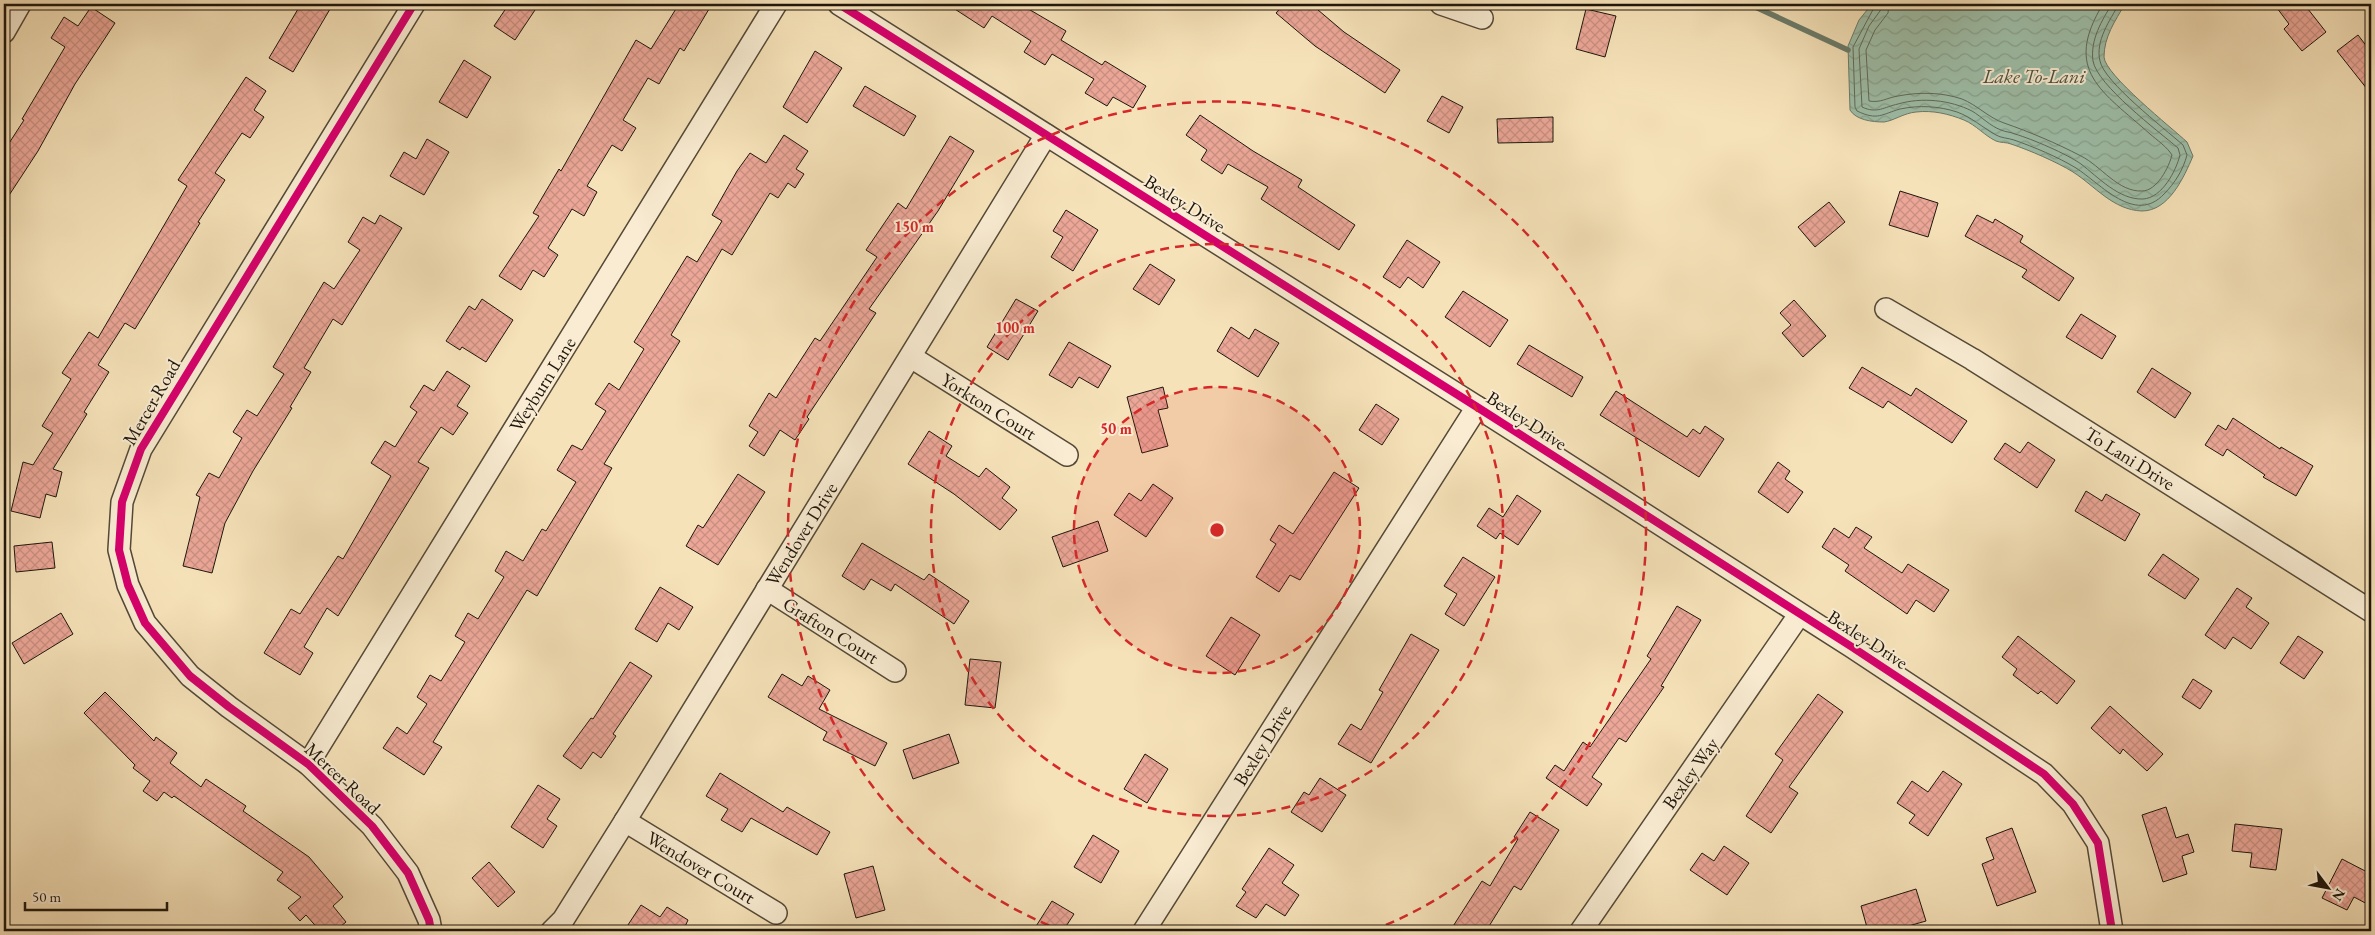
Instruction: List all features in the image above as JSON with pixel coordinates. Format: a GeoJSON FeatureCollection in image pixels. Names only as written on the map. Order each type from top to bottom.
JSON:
{"type":"FeatureCollection","features":[{"type":"Feature","properties":{"kind":"street"},"geometry":{"type":"LineString","coordinates":[[4,32],[20,4]]}},
{"type":"Feature","properties":{"kind":"street","name":"Mercer Road"},"geometry":{"type":"LineString","coordinates":[[414,4],[141,449],[122,502],[119,550],[128,585],[145,623],[190,676],[229,707],[308,764],[372,826],[408,873],[429,920],[431,931]]}},
{"type":"Feature","properties":{"kind":"street","name":"Weyburn Lane"},"geometry":{"type":"LineString","coordinates":[[308,764],[776,4]]}},
{"type":"Feature","properties":{"kind":"street","name":"Bexley Drive"},"geometry":{"type":"LineString","coordinates":[[839,4],[1800,615],[2044,774],[2073,804],[2098,843],[2112,931]]}},
{"type":"Feature","properties":{"kind":"street"},"geometry":{"type":"LineString","coordinates":[[1441,4],[1482,18]]}},
{"type":"Feature","properties":{"kind":"street","name":"Wendover Drive"},"geometry":{"type":"LineString","coordinates":[[552,931],[563,920],[625,821],[1046,135]]}},
{"type":"Feature","properties":{"kind":"street","name":"To Lani Drive"},"geometry":{"type":"LineString","coordinates":[[1886,309],[1972,359],[2371,611]]}},
{"type":"Feature","properties":{"kind":"street","name":"Yorkton Court"},"geometry":{"type":"LineString","coordinates":[[911,356],[1067,455]]}},
{"type":"Feature","properties":{"kind":"street","name":"Bexley Drive"},"geometry":{"type":"LineString","coordinates":[[1144,931],[1476,408]]}},
{"type":"Feature","properties":{"kind":"street","name":"Grafton Court"},"geometry":{"type":"LineString","coordinates":[[767,589],[896,671]]}},
{"type":"Feature","properties":{"kind":"street","name":"Bexley Way"},"geometry":{"type":"LineString","coordinates":[[1580,931],[1800,615]]}},
{"type":"Feature","properties":{"kind":"street","name":"Wendover Court"},"geometry":{"type":"LineString","coordinates":[[625,821],[776,913]]}},
{"type":"Feature","properties":{"kind":"water","name":"Lake To-Lani"},"geometry":{"type":"Polygon","coordinates":[[[1872,4],[2125,4],[2108,36],[2104,57],[2115,76],[2154,114],[2187,142],[2193,156],[2180,183],[2168,199],[2160,205],[2142,211],[2132,210],[2113,202],[2073,172],[2059,164],[2009,143],[1996,141],[1968,122],[1958,118],[1941,113],[1922,112],[1903,115],[1884,122],[1870,121],[1856,116],[1850,110],[1848,46],[1859,20],[1872,4]]]}},
{"type":"Feature","properties":{"kind":"building"},"geometry":{"type":"Polygon","coordinates":[[[301,4],[333,4],[293,72],[269,58],[301,4]]]}},
{"type":"Feature","properties":{"kind":"building"},"geometry":{"type":"Polygon","coordinates":[[[509,4],[539,4],[515,40],[494,26],[509,4]]]}},
{"type":"Feature","properties":{"kind":"building"},"geometry":{"type":"Polygon","coordinates":[[[679,4],[712,4],[684,51],[680,48],[659,84],[648,78],[623,120],[636,128],[622,151],[612,145],[587,186],[597,192],[584,216],[572,209],[548,248],[558,255],[544,277],[533,270],[521,290],[499,276],[539,216],[533,213],[559,169],[561,171],[636,40],[651,49],[679,4]]]}},
{"type":"Feature","properties":{"kind":"building"},"geometry":{"type":"Polygon","coordinates":[[[947,4],[1020,4],[1066,31],[1061,40],[1102,65],[1105,61],[1146,86],[1133,108],[1113,97],[1107,106],[1085,93],[1094,79],[1052,54],[1045,65],[1024,52],[1031,41],[992,16],[984,28],[947,4]]]}},
{"type":"Feature","properties":{"kind":"building"},"geometry":{"type":"Polygon","coordinates":[[[1284,4],[1311,4],[1344,32],[1400,70],[1385,93],[1315,46],[1276,13],[1284,4]]]}},
{"type":"Feature","properties":{"kind":"building"},"geometry":{"type":"Polygon","coordinates":[[[2274,4],[2304,4],[2326,32],[2302,51],[2284,29],[2289,24],[2274,4]]]}},
{"type":"Feature","properties":{"kind":"building"},"geometry":{"type":"Polygon","coordinates":[[[91,7],[115,23],[75,84],[38,151],[4,203],[4,151],[24,120],[22,119],[65,47],[51,38],[64,17],[78,26],[91,7]]]}},
{"type":"Feature","properties":{"kind":"building"},"geometry":{"type":"Polygon","coordinates":[[[1586,9],[1616,16],[1605,57],[1576,49],[1586,9]]]}},
{"type":"Feature","properties":{"kind":"building"},"geometry":{"type":"Polygon","coordinates":[[[2358,35],[2371,52],[2371,94],[2337,51],[2358,35]]]}},
{"type":"Feature","properties":{"kind":"building"},"geometry":{"type":"Polygon","coordinates":[[[815,51],[842,68],[807,123],[783,107],[815,51]]]}},
{"type":"Feature","properties":{"kind":"building"},"geometry":{"type":"Polygon","coordinates":[[[464,60],[491,77],[467,118],[439,102],[464,60]]]}},
{"type":"Feature","properties":{"kind":"building"},"geometry":{"type":"Polygon","coordinates":[[[246,77],[266,91],[254,110],[264,117],[250,138],[242,133],[215,173],[225,180],[135,329],[125,323],[98,365],[109,372],[84,412],[87,414],[53,469],[62,472],[56,497],[46,494],[40,518],[11,511],[23,462],[33,465],[53,433],[42,426],[71,379],[62,373],[89,332],[98,338],[187,186],[178,180],[246,77]]]}},
{"type":"Feature","properties":{"kind":"building"},"geometry":{"type":"Polygon","coordinates":[[[865,86],[916,116],[904,136],[853,106],[865,86]]]}},
{"type":"Feature","properties":{"kind":"building"},"geometry":{"type":"Polygon","coordinates":[[[1442,96],[1463,107],[1449,133],[1427,121],[1442,96]]]}},
{"type":"Feature","properties":{"kind":"building"},"geometry":{"type":"Polygon","coordinates":[[[1200,115],[1253,151],[1302,180],[1298,187],[1355,225],[1339,250],[1261,199],[1268,187],[1228,164],[1222,174],[1201,160],[1207,150],[1186,135],[1200,115]]]}},
{"type":"Feature","properties":{"kind":"building"},"geometry":{"type":"Polygon","coordinates":[[[1553,117],[1553,142],[1498,143],[1497,119],[1553,117]]]}},
{"type":"Feature","properties":{"kind":"building"},"geometry":{"type":"Polygon","coordinates":[[[784,135],[808,151],[796,169],[804,174],[795,188],[788,183],[778,198],[770,193],[732,255],[722,249],[671,335],[680,341],[604,464],[612,468],[537,596],[527,590],[433,742],[442,747],[424,775],[383,748],[397,727],[407,734],[427,704],[417,697],[430,675],[441,681],[465,642],[455,636],[468,613],[478,619],[504,577],[495,571],[506,551],[523,561],[542,529],[546,531],[576,482],[557,470],[572,445],[582,450],[606,411],[595,404],[609,383],[619,390],[644,349],[634,342],[687,256],[697,262],[722,221],[712,215],[737,171],[750,153],[766,163],[784,135]]]}},
{"type":"Feature","properties":{"kind":"building"},"geometry":{"type":"Polygon","coordinates":[[[950,136],[974,151],[938,211],[869,309],[876,313],[807,417],[809,419],[795,440],[780,430],[764,456],[749,446],[758,432],[749,426],[769,393],[776,398],[815,338],[820,341],[877,257],[866,250],[898,203],[906,209],[950,136]]]}},
{"type":"Feature","properties":{"kind":"building"},"geometry":{"type":"Polygon","coordinates":[[[427,139],[449,152],[424,195],[390,176],[404,152],[416,159],[427,139]]]}},
{"type":"Feature","properties":{"kind":"building"},"geometry":{"type":"Polygon","coordinates":[[[1900,191],[1938,203],[1928,237],[1889,225],[1900,191]]]}},
{"type":"Feature","properties":{"kind":"building"},"geometry":{"type":"Polygon","coordinates":[[[1829,202],[1845,222],[1815,247],[1798,227],[1829,202]]]}},
{"type":"Feature","properties":{"kind":"building"},"geometry":{"type":"Polygon","coordinates":[[[1066,210],[1098,230],[1073,271],[1051,257],[1063,237],[1053,231],[1066,210]]]}},
{"type":"Feature","properties":{"kind":"building"},"geometry":{"type":"Polygon","coordinates":[[[380,215],[402,228],[342,325],[333,319],[304,368],[311,372],[225,523],[212,573],[183,566],[200,497],[196,495],[209,473],[219,478],[242,438],[233,432],[247,410],[257,416],[284,374],[273,367],[324,282],[334,289],[360,250],[348,242],[363,217],[375,224],[380,215]]]}},
{"type":"Feature","properties":{"kind":"building"},"geometry":{"type":"Polygon","coordinates":[[[1977,215],[1993,223],[1995,219],[2023,236],[2020,242],[2074,278],[2059,301],[2022,277],[2027,270],[1965,236],[1977,215]]]}},
{"type":"Feature","properties":{"kind":"building"},"geometry":{"type":"Polygon","coordinates":[[[1407,240],[1440,262],[1423,288],[1408,277],[1400,288],[1383,277],[1407,240]]]}},
{"type":"Feature","properties":{"kind":"building"},"geometry":{"type":"Polygon","coordinates":[[[1150,264],[1175,280],[1159,305],[1133,289],[1150,264]]]}},
{"type":"Feature","properties":{"kind":"building"},"geometry":{"type":"Polygon","coordinates":[[[1463,291],[1508,320],[1490,347],[1445,317],[1463,291]]]}},
{"type":"Feature","properties":{"kind":"building"},"geometry":{"type":"Polygon","coordinates":[[[482,299],[513,320],[486,362],[462,347],[460,350],[446,341],[469,306],[475,310],[482,299]]]}},
{"type":"Feature","properties":{"kind":"building"},"geometry":{"type":"Polygon","coordinates":[[[1016,299],[1038,311],[1008,360],[987,347],[1016,299]]]}},
{"type":"Feature","properties":{"kind":"building"},"geometry":{"type":"Polygon","coordinates":[[[1794,300],[1826,336],[1803,357],[1782,333],[1791,325],[1780,313],[1794,300]]]}},
{"type":"Feature","properties":{"kind":"building"},"geometry":{"type":"Polygon","coordinates":[[[2081,314],[2116,336],[2102,359],[2066,337],[2081,314]]]}},
{"type":"Feature","properties":{"kind":"building"},"geometry":{"type":"Polygon","coordinates":[[[1231,327],[1249,339],[1255,329],[1279,343],[1258,377],[1217,351],[1231,327]]]}},
{"type":"Feature","properties":{"kind":"building"},"geometry":{"type":"Polygon","coordinates":[[[1069,342],[1111,366],[1098,388],[1079,377],[1072,388],[1049,375],[1069,342]]]}},
{"type":"Feature","properties":{"kind":"building"},"geometry":{"type":"Polygon","coordinates":[[[1529,345],[1583,377],[1572,397],[1517,364],[1529,345]]]}},
{"type":"Feature","properties":{"kind":"building"},"geometry":{"type":"Polygon","coordinates":[[[1862,367],[1911,396],[1916,388],[1967,421],[1952,443],[1888,401],[1883,408],[1849,388],[1862,367]]]}},
{"type":"Feature","properties":{"kind":"building"},"geometry":{"type":"Polygon","coordinates":[[[2152,368],[2191,393],[2175,418],[2137,392],[2152,368]]]}},
{"type":"Feature","properties":{"kind":"building"},"geometry":{"type":"Polygon","coordinates":[[[447,371],[470,386],[457,406],[468,413],[453,435],[441,427],[418,462],[429,468],[338,616],[327,608],[304,647],[313,653],[300,675],[264,653],[291,609],[300,614],[338,556],[343,559],[391,476],[371,463],[385,441],[395,447],[417,412],[410,407],[424,385],[434,391],[447,371]]]}},
{"type":"Feature","properties":{"kind":"building"},"geometry":{"type":"Polygon","coordinates":[[[1163,387],[1168,408],[1158,410],[1168,446],[1142,453],[1127,397],[1163,387]]]}},
{"type":"Feature","properties":{"kind":"building"},"geometry":{"type":"Polygon","coordinates":[[[1616,391],[1687,437],[1693,429],[1700,434],[1705,426],[1724,439],[1699,477],[1600,415],[1616,391]]]}},
{"type":"Feature","properties":{"kind":"building"},"geometry":{"type":"Polygon","coordinates":[[[1376,404],[1399,419],[1382,445],[1359,430],[1376,404]]]}},
{"type":"Feature","properties":{"kind":"building"},"geometry":{"type":"Polygon","coordinates":[[[2233,418],[2280,449],[2281,447],[2313,466],[2296,496],[2263,477],[2265,475],[2227,449],[2223,456],[2205,445],[2218,425],[2226,430],[2233,418]]]}},
{"type":"Feature","properties":{"kind":"building"},"geometry":{"type":"Polygon","coordinates":[[[929,431],[952,446],[946,456],[979,477],[986,468],[1010,487],[1002,498],[1017,510],[1000,530],[954,494],[908,464],[929,431]]]}},
{"type":"Feature","properties":{"kind":"building"},"geometry":{"type":"Polygon","coordinates":[[[2028,442],[2055,460],[2037,488],[1994,459],[2005,443],[2020,453],[2028,442]]]}},
{"type":"Feature","properties":{"kind":"building"},"geometry":{"type":"Polygon","coordinates":[[[1778,462],[1790,471],[1785,479],[1803,492],[1788,513],[1758,492],[1778,462]]]}},
{"type":"Feature","properties":{"kind":"building"},"geometry":{"type":"Polygon","coordinates":[[[1334,472],[1359,488],[1300,580],[1290,575],[1279,592],[1256,577],[1276,544],[1270,540],[1279,525],[1293,534],[1334,472]]]}},
{"type":"Feature","properties":{"kind":"building"},"geometry":{"type":"Polygon","coordinates":[[[738,474],[765,492],[718,565],[686,546],[698,525],[703,528],[738,474]]]}},
{"type":"Feature","properties":{"kind":"building"},"geometry":{"type":"Polygon","coordinates":[[[1153,484],[1173,498],[1146,537],[1114,515],[1129,493],[1141,501],[1153,484]]]}},
{"type":"Feature","properties":{"kind":"building"},"geometry":{"type":"Polygon","coordinates":[[[2086,491],[2102,501],[2106,494],[2140,514],[2125,541],[2075,511],[2086,491]]]}},
{"type":"Feature","properties":{"kind":"building"},"geometry":{"type":"Polygon","coordinates":[[[1517,495],[1541,511],[1518,545],[1500,533],[1496,539],[1477,526],[1489,508],[1503,517],[1517,495]]]}},
{"type":"Feature","properties":{"kind":"building"},"geometry":{"type":"Polygon","coordinates":[[[1098,521],[1108,551],[1063,567],[1052,537],[1098,521]]]}},
{"type":"Feature","properties":{"kind":"building"},"geometry":{"type":"Polygon","coordinates":[[[1856,527],[1872,537],[1864,548],[1902,573],[1908,564],[1949,590],[1934,612],[1916,600],[1907,614],[1845,571],[1849,565],[1822,547],[1834,528],[1849,538],[1856,527]]]}},
{"type":"Feature","properties":{"kind":"building"},"geometry":{"type":"Polygon","coordinates":[[[52,542],[55,568],[16,572],[14,546],[52,542]]]}},
{"type":"Feature","properties":{"kind":"building"},"geometry":{"type":"Polygon","coordinates":[[[862,543],[924,580],[929,574],[969,601],[954,624],[895,584],[891,591],[871,579],[864,590],[842,576],[862,543]]]}},
{"type":"Feature","properties":{"kind":"building"},"geometry":{"type":"Polygon","coordinates":[[[2163,554],[2199,579],[2185,599],[2148,575],[2163,554]]]}},
{"type":"Feature","properties":{"kind":"building"},"geometry":{"type":"Polygon","coordinates":[[[1463,557],[1495,577],[1464,626],[1445,614],[1457,594],[1444,586],[1463,557]]]}},
{"type":"Feature","properties":{"kind":"building"},"geometry":{"type":"Polygon","coordinates":[[[660,587],[693,607],[679,630],[668,623],[657,642],[635,629],[660,587]]]}},
{"type":"Feature","properties":{"kind":"building"},"geometry":{"type":"Polygon","coordinates":[[[2237,588],[2252,598],[2246,607],[2269,623],[2251,649],[2233,637],[2225,649],[2205,635],[2237,588]]]}},
{"type":"Feature","properties":{"kind":"building"},"geometry":{"type":"Polygon","coordinates":[[[1677,606],[1701,620],[1661,686],[1664,687],[1626,742],[1619,738],[1592,777],[1602,784],[1587,806],[1546,778],[1555,765],[1564,771],[1583,742],[1590,747],[1651,659],[1647,656],[1677,606]]]}},
{"type":"Feature","properties":{"kind":"building"},"geometry":{"type":"Polygon","coordinates":[[[61,613],[73,634],[24,664],[12,643],[61,613]]]}},
{"type":"Feature","properties":{"kind":"building"},"geometry":{"type":"Polygon","coordinates":[[[1231,617],[1260,635],[1235,675],[1206,656],[1231,617]]]}},
{"type":"Feature","properties":{"kind":"building"},"geometry":{"type":"Polygon","coordinates":[[[1411,634],[1439,650],[1371,763],[1338,744],[1351,724],[1361,730],[1383,692],[1379,690],[1411,634]]]}},
{"type":"Feature","properties":{"kind":"building"},"geometry":{"type":"Polygon","coordinates":[[[2018,636],[2075,681],[2057,704],[2041,691],[2038,694],[2013,675],[2017,669],[2002,657],[2018,636]]]}},
{"type":"Feature","properties":{"kind":"building"},"geometry":{"type":"Polygon","coordinates":[[[2298,636],[2323,652],[2304,679],[2280,663],[2298,636]]]}},
{"type":"Feature","properties":{"kind":"building"},"geometry":{"type":"Polygon","coordinates":[[[970,659],[1001,662],[995,708],[965,705],[970,659]]]}},
{"type":"Feature","properties":{"kind":"building"},"geometry":{"type":"Polygon","coordinates":[[[630,662],[652,676],[613,734],[616,736],[601,758],[593,752],[581,769],[563,756],[591,718],[593,719],[630,662]]]}},
{"type":"Feature","properties":{"kind":"building"},"geometry":{"type":"Polygon","coordinates":[[[782,674],[802,686],[808,676],[830,690],[819,709],[887,743],[875,766],[823,740],[827,732],[768,697],[782,674]]]}},
{"type":"Feature","properties":{"kind":"building"},"geometry":{"type":"Polygon","coordinates":[[[2193,679],[2212,691],[2200,709],[2182,697],[2193,679]]]}},
{"type":"Feature","properties":{"kind":"building"},"geometry":{"type":"Polygon","coordinates":[[[105,692],[154,741],[156,737],[177,753],[170,763],[201,787],[206,779],[246,806],[243,811],[309,857],[343,897],[333,906],[346,922],[335,931],[320,931],[306,915],[300,921],[288,908],[301,897],[277,880],[283,872],[174,796],[172,798],[164,792],[157,801],[143,791],[150,781],[133,768],[135,765],[84,713],[105,692]]]}},
{"type":"Feature","properties":{"kind":"building"},"geometry":{"type":"Polygon","coordinates":[[[1818,694],[1843,712],[1789,787],[1798,793],[1771,833],[1746,816],[1783,760],[1775,754],[1818,694]]]}},
{"type":"Feature","properties":{"kind":"building"},"geometry":{"type":"Polygon","coordinates":[[[2110,706],[2163,754],[2147,771],[2123,749],[2120,754],[2091,728],[2110,706]]]}},
{"type":"Feature","properties":{"kind":"building"},"geometry":{"type":"Polygon","coordinates":[[[949,734],[959,763],[913,779],[903,750],[949,734]]]}},
{"type":"Feature","properties":{"kind":"building"},"geometry":{"type":"Polygon","coordinates":[[[1145,754],[1168,769],[1147,803],[1124,789],[1145,754]]]}},
{"type":"Feature","properties":{"kind":"building"},"geometry":{"type":"Polygon","coordinates":[[[1943,771],[1962,784],[1928,836],[1909,823],[1915,815],[1897,803],[1912,781],[1928,792],[1943,771]]]}},
{"type":"Feature","properties":{"kind":"building"},"geometry":{"type":"Polygon","coordinates":[[[720,773],[783,812],[787,807],[830,832],[817,855],[751,818],[742,832],[721,820],[728,809],[706,796],[720,773]]]}},
{"type":"Feature","properties":{"kind":"building"},"geometry":{"type":"Polygon","coordinates":[[[1320,778],[1346,795],[1322,832],[1291,812],[1304,792],[1309,795],[1320,778]]]}},
{"type":"Feature","properties":{"kind":"building"},"geometry":{"type":"Polygon","coordinates":[[[538,785],[560,799],[547,819],[557,826],[543,848],[511,827],[538,785]]]}},
{"type":"Feature","properties":{"kind":"building"},"geometry":{"type":"Polygon","coordinates":[[[2166,807],[2176,838],[2188,834],[2194,852],[2182,856],[2187,874],[2163,882],[2142,815],[2166,807]]]}},
{"type":"Feature","properties":{"kind":"building"},"geometry":{"type":"Polygon","coordinates":[[[1530,812],[1559,830],[1521,890],[1514,886],[1486,931],[1450,931],[1482,881],[1490,886],[1518,839],[1514,837],[1530,812]]]}},
{"type":"Feature","properties":{"kind":"building"},"geometry":{"type":"Polygon","coordinates":[[[2235,824],[2282,829],[2276,870],[2250,867],[2252,853],[2232,851],[2235,824]]]}},
{"type":"Feature","properties":{"kind":"building"},"geometry":{"type":"Polygon","coordinates":[[[2012,828],[2036,892],[1997,906],[1982,864],[1994,859],[1986,838],[2012,828]]]}},
{"type":"Feature","properties":{"kind":"building"},"geometry":{"type":"Polygon","coordinates":[[[1093,835],[1119,851],[1101,883],[1074,867],[1093,835]]]}},
{"type":"Feature","properties":{"kind":"building"},"geometry":{"type":"Polygon","coordinates":[[[1724,846],[1749,863],[1727,895],[1690,870],[1702,853],[1714,861],[1724,846]]]}},
{"type":"Feature","properties":{"kind":"building"},"geometry":{"type":"Polygon","coordinates":[[[1269,848],[1294,865],[1282,883],[1299,895],[1285,916],[1266,904],[1256,918],[1236,906],[1246,892],[1242,889],[1269,848]]]}},
{"type":"Feature","properties":{"kind":"building"},"geometry":{"type":"Polygon","coordinates":[[[2342,859],[2371,874],[2371,906],[2354,897],[2347,910],[2322,898],[2342,859]]]}},
{"type":"Feature","properties":{"kind":"building"},"geometry":{"type":"Polygon","coordinates":[[[489,862],[515,892],[498,907],[472,878],[489,862]]]}},
{"type":"Feature","properties":{"kind":"building"},"geometry":{"type":"Polygon","coordinates":[[[873,866],[885,910],[856,918],[844,874],[873,866]]]}},
{"type":"Feature","properties":{"kind":"building"},"geometry":{"type":"Polygon","coordinates":[[[1916,889],[1926,921],[1891,931],[1868,931],[1861,906],[1916,889]]]}},
{"type":"Feature","properties":{"kind":"building"},"geometry":{"type":"Polygon","coordinates":[[[1052,901],[1074,914],[1063,931],[1033,931],[1052,901]]]}},
{"type":"Feature","properties":{"kind":"building"},"geometry":{"type":"Polygon","coordinates":[[[641,905],[660,917],[667,907],[688,920],[683,931],[624,931],[641,905]]]}},
{"type":"Feature","properties":{"kind":"waterway"},"geometry":{"type":"LineString","coordinates":[[1749,4],[1848,50]]}},
{"type":"Feature","properties":{"kind":"cycle path"},"geometry":{"type":"LineString","coordinates":[[414,4],[141,449],[122,502],[119,550],[128,585],[145,623],[190,676],[229,707],[308,764],[372,826],[408,873],[429,920],[431,931]]}},
{"type":"Feature","properties":{"kind":"cycle path"},"geometry":{"type":"LineString","coordinates":[[839,4],[1477,407],[1852,647],[2044,774],[2073,804],[2098,843],[2112,931]]}}]}
